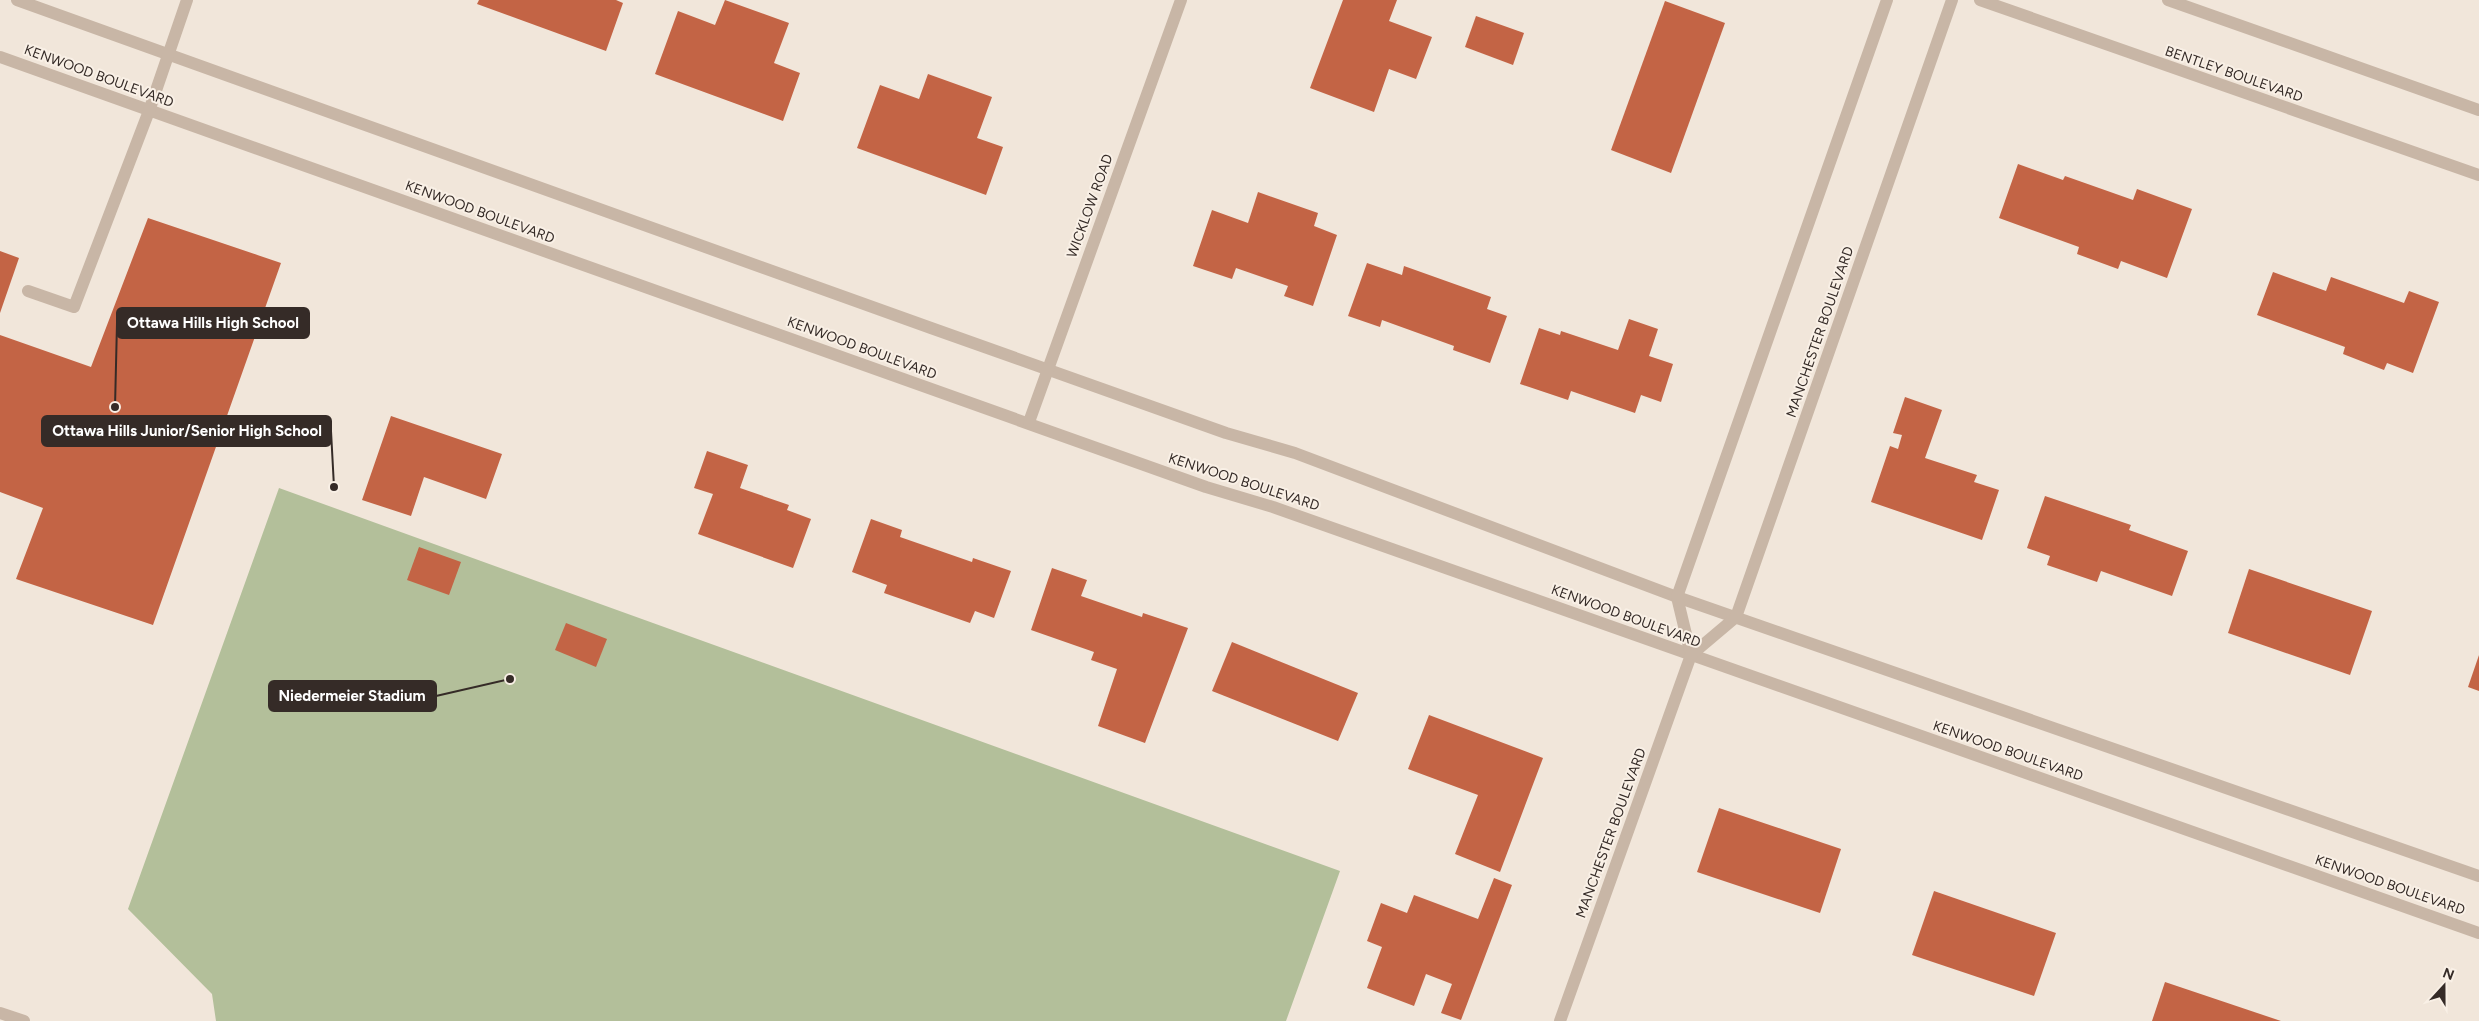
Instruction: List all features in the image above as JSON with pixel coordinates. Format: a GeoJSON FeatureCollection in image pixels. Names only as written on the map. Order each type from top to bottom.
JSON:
{"type":"FeatureCollection","features":[{"type":"Feature","properties":{"kind":"street"},"geometry":{"type":"LineString","coordinates":[[16,0],[1226,432],[1295,453],[1677,597],[2479,876]]}},
{"type":"Feature","properties":{"kind":"street"},"geometry":{"type":"LineString","coordinates":[[28,291],[74,307],[149,111],[187,0]]}},
{"type":"Feature","properties":{"kind":"street","name":"WICKLOW ROAD"},"geometry":{"type":"LineString","coordinates":[[1029,422],[1181,0]]}},
{"type":"Feature","properties":{"kind":"street"},"geometry":{"type":"LineString","coordinates":[[1736,617],[1691,655],[1677,597],[1887,0]]}},
{"type":"Feature","properties":{"kind":"street","name":"MANCHESTER BOULEVARD"},"geometry":{"type":"LineString","coordinates":[[1736,617],[1952,0]]}},
{"type":"Feature","properties":{"kind":"street","name":"BENTLEY BOULEVARD"},"geometry":{"type":"LineString","coordinates":[[1980,0],[2479,175]]}},
{"type":"Feature","properties":{"kind":"street"},"geometry":{"type":"LineString","coordinates":[[2168,0],[2479,110]]}},
{"type":"Feature","properties":{"kind":"street","name":"KENWOOD BOULEVARD"},"geometry":{"type":"LineString","coordinates":[[0,57],[1196,483],[1274,507],[2479,933]]}},
{"type":"Feature","properties":{"kind":"street","name":"MANCHESTER BOULEVARD"},"geometry":{"type":"LineString","coordinates":[[1560,1021],[1691,655]]}},
{"type":"Feature","properties":{"kind":"street"},"geometry":{"type":"LineString","coordinates":[[0,1012],[24,1021]]}},
{"type":"Feature","properties":{"kind":"green space"},"geometry":{"type":"Polygon","coordinates":[[[279,488],[1340,871],[1286,1021],[216,1021],[212,994],[128,909],[279,488]]]}},
{"type":"Feature","properties":{"kind":"building"},"geometry":{"type":"Polygon","coordinates":[[[479,0],[616,0],[623,3],[606,51],[477,4],[479,0]]]}},
{"type":"Feature","properties":{"kind":"building"},"geometry":{"type":"Polygon","coordinates":[[[725,0],[789,23],[774,63],[800,73],[783,121],[655,74],[678,11],[715,25],[725,0]]]}},
{"type":"Feature","properties":{"kind":"building"},"geometry":{"type":"Polygon","coordinates":[[[1343,0],[1397,0],[1389,21],[1432,37],[1416,79],[1389,69],[1374,112],[1310,88],[1343,0]]]}},
{"type":"Feature","properties":{"kind":"building"},"geometry":{"type":"Polygon","coordinates":[[[1665,1],[1725,23],[1671,173],[1611,150],[1665,1]]]}},
{"type":"Feature","properties":{"kind":"building"},"geometry":{"type":"Polygon","coordinates":[[[1476,16],[1524,33],[1513,65],[1465,47],[1476,16]]]}},
{"type":"Feature","properties":{"kind":"building"},"geometry":{"type":"Polygon","coordinates":[[[928,74],[992,97],[977,138],[1003,147],[986,195],[857,148],[880,85],[919,99],[928,74]]]}},
{"type":"Feature","properties":{"kind":"building"},"geometry":{"type":"Polygon","coordinates":[[[2018,164],[2063,180],[2065,176],[2133,200],[2137,189],[2192,209],[2167,278],[2121,261],[2118,269],[2077,254],[2079,247],[1999,218],[2018,164]]]}},
{"type":"Feature","properties":{"kind":"building"},"geometry":{"type":"Polygon","coordinates":[[[1258,192],[1318,213],[1314,226],[1337,235],[1313,306],[1284,296],[1288,286],[1236,268],[1232,279],[1193,266],[1212,210],[1248,223],[1258,192]]]}},
{"type":"Feature","properties":{"kind":"building"},"geometry":{"type":"Polygon","coordinates":[[[148,218],[281,263],[153,625],[16,579],[43,508],[0,492],[0,335],[91,367],[148,218]]]}},
{"type":"Feature","properties":{"kind":"building"},"geometry":{"type":"Polygon","coordinates":[[[0,251],[19,258],[0,313],[0,251]]]}},
{"type":"Feature","properties":{"kind":"building"},"geometry":{"type":"Polygon","coordinates":[[[1367,263],[1402,275],[1404,266],[1491,297],[1487,309],[1507,316],[1490,363],[1453,350],[1454,346],[1382,320],[1380,327],[1348,316],[1367,263]]]}},
{"type":"Feature","properties":{"kind":"building"},"geometry":{"type":"Polygon","coordinates":[[[2273,272],[2326,291],[2331,277],[2404,303],[2409,291],[2439,302],[2413,373],[2387,363],[2384,370],[2343,354],[2345,347],[2257,315],[2273,272]]]}},
{"type":"Feature","properties":{"kind":"building"},"geometry":{"type":"Polygon","coordinates":[[[1629,319],[1658,329],[1649,356],[1673,364],[1661,402],[1641,395],[1635,413],[1571,391],[1568,400],[1520,384],[1539,328],[1560,335],[1561,331],[1618,350],[1629,319]]]}},
{"type":"Feature","properties":{"kind":"building"},"geometry":{"type":"Polygon","coordinates":[[[1905,397],[1942,410],[1925,458],[1977,475],[1974,482],[1999,490],[1982,540],[1871,502],[1890,446],[1898,449],[1902,435],[1893,433],[1905,397]]]}},
{"type":"Feature","properties":{"kind":"building"},"geometry":{"type":"Polygon","coordinates":[[[391,416],[502,454],[486,499],[424,477],[411,516],[362,500],[391,416]]]}},
{"type":"Feature","properties":{"kind":"building"},"geometry":{"type":"Polygon","coordinates":[[[707,451],[748,465],[740,488],[789,505],[787,510],[811,519],[793,568],[698,534],[713,494],[694,488],[707,451]]]}},
{"type":"Feature","properties":{"kind":"building"},"geometry":{"type":"Polygon","coordinates":[[[2045,496],[2131,525],[2129,530],[2188,551],[2172,596],[2101,571],[2097,582],[2047,565],[2050,556],[2027,548],[2045,496]]]}},
{"type":"Feature","properties":{"kind":"building"},"geometry":{"type":"Polygon","coordinates":[[[871,519],[902,530],[900,537],[972,562],[973,558],[1011,571],[994,618],[975,611],[970,623],[884,593],[887,585],[852,572],[871,519]]]}},
{"type":"Feature","properties":{"kind":"building"},"geometry":{"type":"Polygon","coordinates":[[[419,547],[461,562],[449,595],[407,580],[419,547]]]}},
{"type":"Feature","properties":{"kind":"building"},"geometry":{"type":"Polygon","coordinates":[[[1052,568],[1087,580],[1081,596],[1142,617],[1143,613],[1188,628],[1145,743],[1098,726],[1117,669],[1091,660],[1094,652],[1031,630],[1052,568]]]}},
{"type":"Feature","properties":{"kind":"building"},"geometry":{"type":"Polygon","coordinates":[[[2249,569],[2372,611],[2350,675],[2228,633],[2249,569]]]}},
{"type":"Feature","properties":{"kind":"building"},"geometry":{"type":"Polygon","coordinates":[[[566,623],[607,639],[596,667],[555,650],[566,623]]]}},
{"type":"Feature","properties":{"kind":"building"},"geometry":{"type":"Polygon","coordinates":[[[1232,642],[1358,693],[1338,741],[1212,691],[1232,642]]]}},
{"type":"Feature","properties":{"kind":"building"},"geometry":{"type":"Polygon","coordinates":[[[2479,655],[2479,691],[2468,687],[2479,655]]]}},
{"type":"Feature","properties":{"kind":"building"},"geometry":{"type":"Polygon","coordinates":[[[1429,715],[1543,758],[1500,872],[1455,854],[1478,795],[1408,769],[1429,715]]]}},
{"type":"Feature","properties":{"kind":"building"},"geometry":{"type":"Polygon","coordinates":[[[1719,808],[1841,849],[1820,913],[1697,872],[1719,808]]]}},
{"type":"Feature","properties":{"kind":"building"},"geometry":{"type":"Polygon","coordinates":[[[1494,878],[1512,885],[1461,1020],[1441,1013],[1452,984],[1426,974],[1414,1006],[1367,988],[1382,947],[1367,941],[1381,903],[1407,913],[1414,895],[1478,919],[1494,878]]]}},
{"type":"Feature","properties":{"kind":"building"},"geometry":{"type":"Polygon","coordinates":[[[1934,891],[2056,933],[2034,996],[1912,955],[1934,891]]]}},
{"type":"Feature","properties":{"kind":"building"},"geometry":{"type":"Polygon","coordinates":[[[2165,982],[2281,1021],[2152,1021],[2165,982]]]}},
{"type":"Feature","properties":{"kind":"place","name":"Ottawa Hills High School"},"geometry":{"type":"Point","coordinates":[115,407]}},
{"type":"Feature","properties":{"kind":"place","name":"Ottawa Hills Junior/Senior High School"},"geometry":{"type":"Point","coordinates":[334,487]}},
{"type":"Feature","properties":{"kind":"place","name":"Niedermeier Stadium"},"geometry":{"type":"Point","coordinates":[510,679]}}]}
